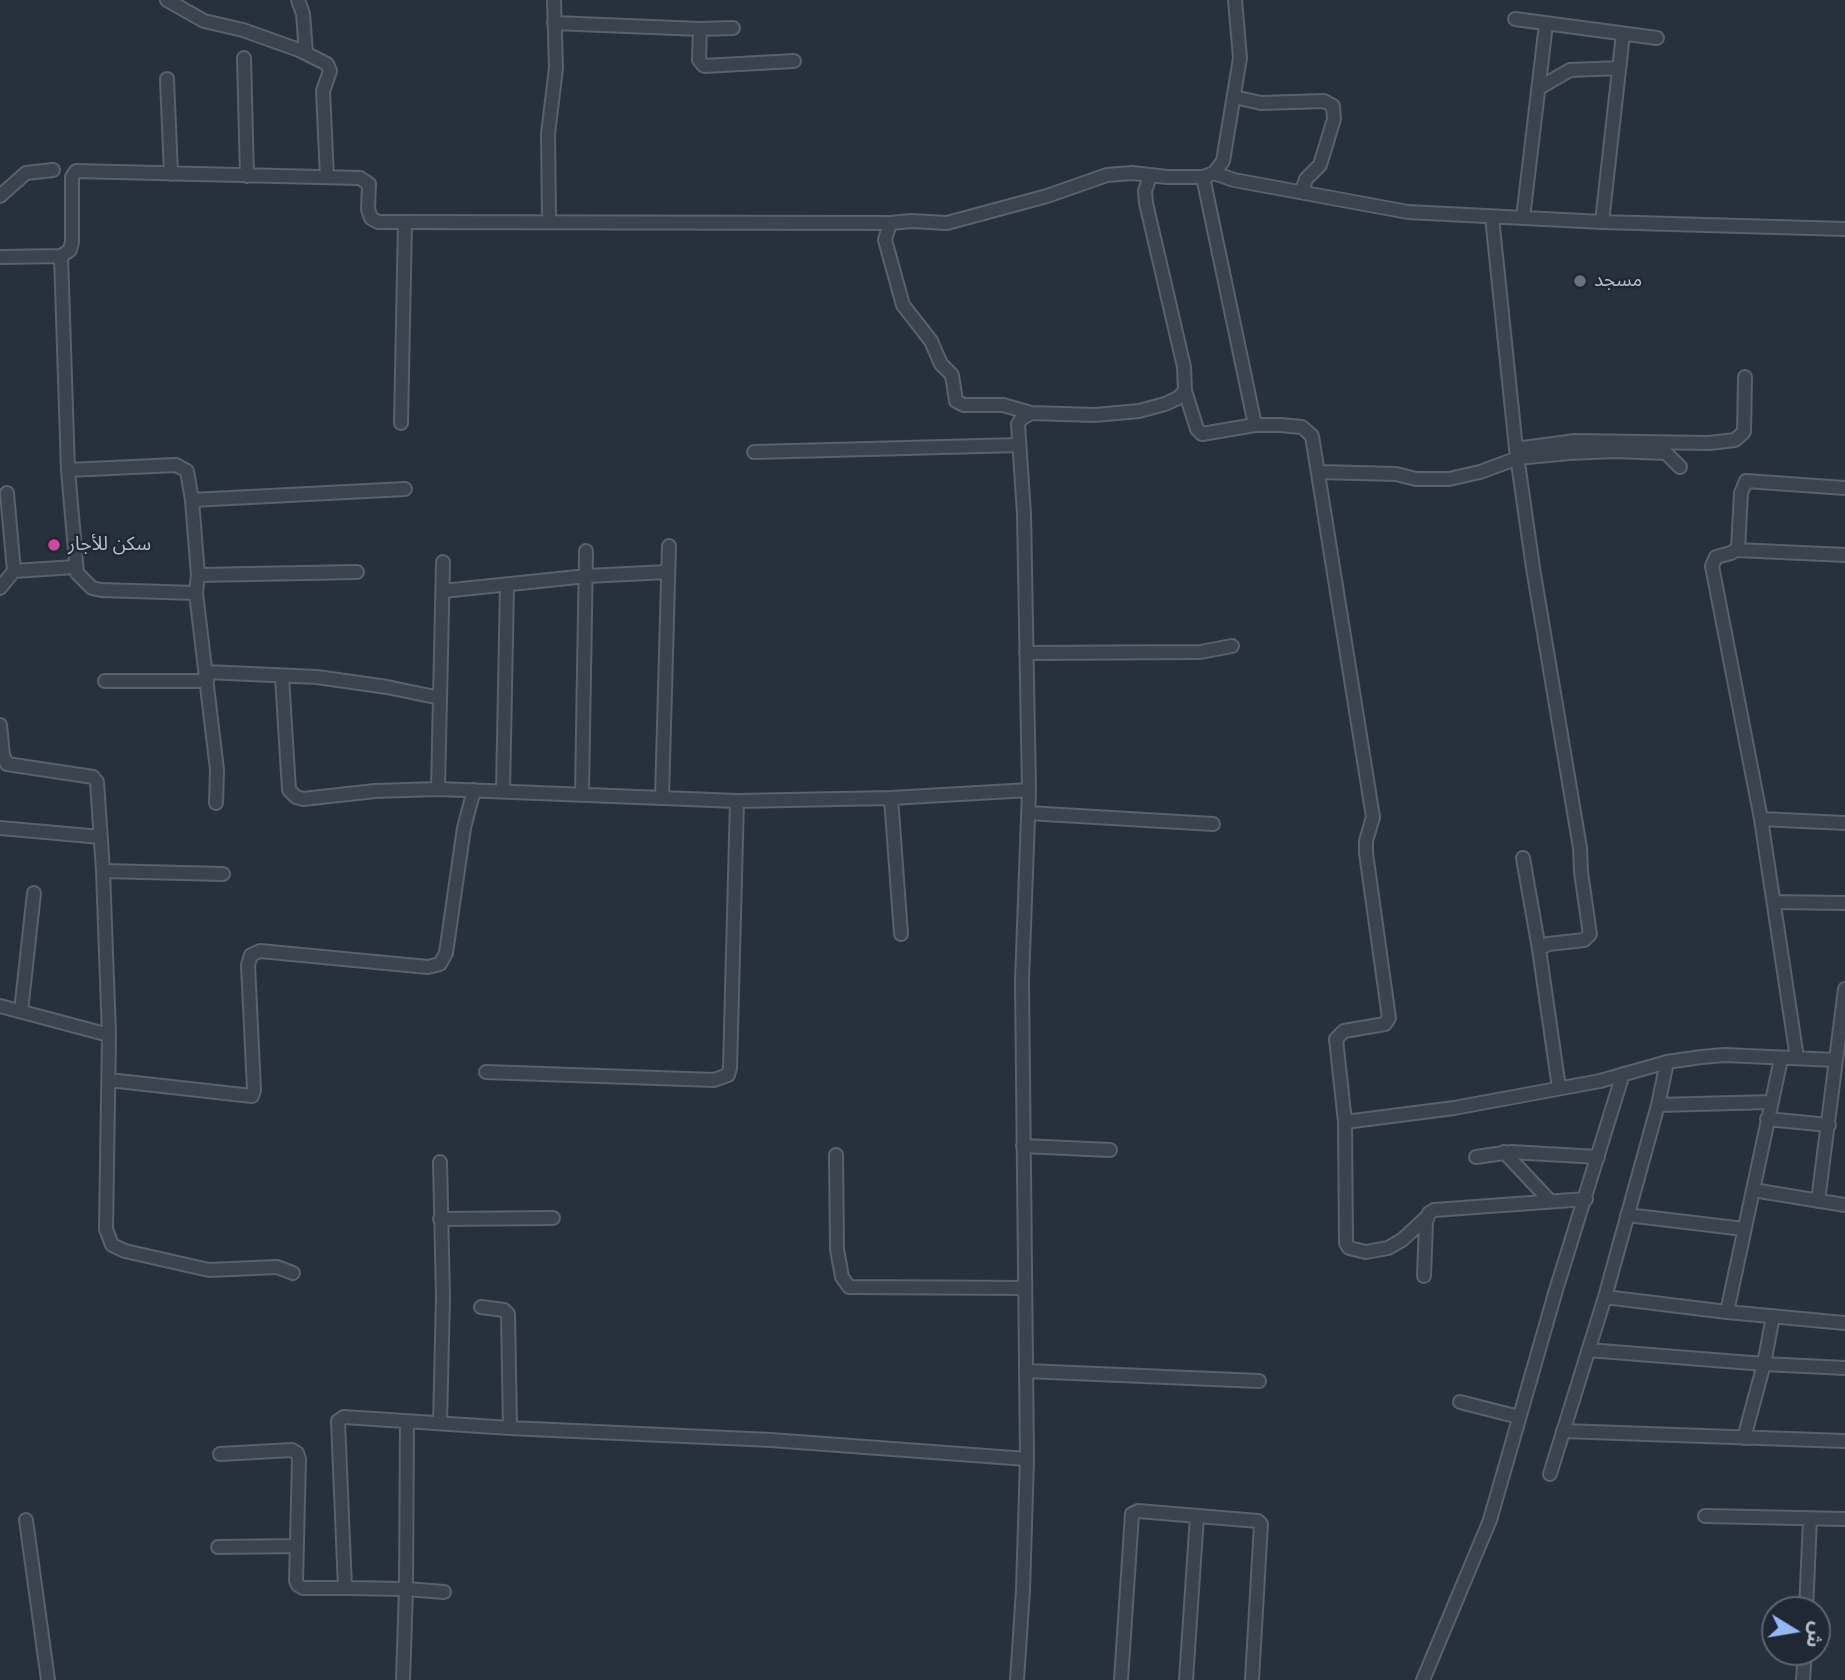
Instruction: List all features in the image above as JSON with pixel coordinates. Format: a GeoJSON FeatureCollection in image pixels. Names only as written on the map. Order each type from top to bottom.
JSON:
{"type":"FeatureCollection","features":[{"type":"Feature","properties":{"kind":"street"},"geometry":{"type":"LineString","coordinates":[[167,0],[204,21],[243,30],[306,53],[323,61],[330,68],[323,91],[327,177]]}},
{"type":"Feature","properties":{"kind":"street"},"geometry":{"type":"LineString","coordinates":[[298,0],[303,14],[306,53]]}},
{"type":"Feature","properties":{"kind":"street"},"geometry":{"type":"LineString","coordinates":[[549,221],[548,134],[555,77],[554,0]]}},
{"type":"Feature","properties":{"kind":"street"},"geometry":{"type":"LineString","coordinates":[[1208,175],[1223,161],[1234,97],[1240,58],[1235,0]]}},
{"type":"Feature","properties":{"kind":"street"},"geometry":{"type":"LineString","coordinates":[[1515,19],[1657,38]]}},
{"type":"Feature","properties":{"kind":"street"},"geometry":{"type":"LineString","coordinates":[[554,23],[733,28]]}},
{"type":"Feature","properties":{"kind":"street"},"geometry":{"type":"LineString","coordinates":[[1524,218],[1546,24]]}},
{"type":"Feature","properties":{"kind":"street"},"geometry":{"type":"LineString","coordinates":[[700,29],[699,60],[704,66],[794,61]]}},
{"type":"Feature","properties":{"kind":"street"},"geometry":{"type":"LineString","coordinates":[[1602,222],[1623,34]]}},
{"type":"Feature","properties":{"kind":"street"},"geometry":{"type":"LineString","coordinates":[[244,58],[247,176]]}},
{"type":"Feature","properties":{"kind":"street"},"geometry":{"type":"LineString","coordinates":[[1539,88],[1570,71],[1583,68],[1619,68]]}},
{"type":"Feature","properties":{"kind":"street"},"geometry":{"type":"LineString","coordinates":[[166,79],[171,174]]}},
{"type":"Feature","properties":{"kind":"street"},"geometry":{"type":"LineString","coordinates":[[1234,97],[1261,103],[1324,101],[1333,106],[1334,119],[1320,165],[1306,179],[1302,191]]}},
{"type":"Feature","properties":{"kind":"street"},"geometry":{"type":"LineString","coordinates":[[0,196],[26,173],[53,170]]}},
{"type":"Feature","properties":{"kind":"street"},"geometry":{"type":"LineString","coordinates":[[0,257],[61,256],[70,250],[73,172],[365,180],[369,184],[370,218],[378,222],[947,223],[1119,173],[1150,176],[1208,175],[1408,212],[1602,222],[1845,229]]}},
{"type":"Feature","properties":{"kind":"street"},"geometry":{"type":"LineString","coordinates":[[1208,175],[1255,425]]}},
{"type":"Feature","properties":{"kind":"street"},"geometry":{"type":"LineString","coordinates":[[1150,176],[1145,191],[1146,203],[1185,366],[1185,391],[1200,434],[1255,425],[1290,425],[1308,430],[1312,436],[1319,472],[1373,817],[1366,841],[1389,1018],[1385,1024],[1349,1029],[1337,1036],[1345,1122],[1345,1235],[1349,1248],[1366,1252],[1388,1248],[1402,1240],[1431,1211],[1440,1208],[1586,1199]]}},
{"type":"Feature","properties":{"kind":"street"},"geometry":{"type":"LineString","coordinates":[[1492,217],[1517,454],[1533,568],[1580,848],[1590,934],[1584,940],[1548,944],[1539,949]]}},
{"type":"Feature","properties":{"kind":"street"},"geometry":{"type":"LineString","coordinates":[[401,423],[405,222]]}},
{"type":"Feature","properties":{"kind":"street"},"geometry":{"type":"LineString","coordinates":[[890,223],[885,240],[903,305],[931,341],[943,367],[952,375],[956,401],[964,405],[1003,405],[1031,413],[1120,414],[1165,404],[1185,391]]}},
{"type":"Feature","properties":{"kind":"street"},"geometry":{"type":"LineString","coordinates":[[61,256],[68,470],[75,568],[92,588],[142,593],[197,593]]}},
{"type":"Feature","properties":{"kind":"street"},"geometry":{"type":"LineString","coordinates":[[1319,472],[1395,474],[1416,480],[1449,479],[1479,472],[1517,454],[1575,441],[1709,443],[1735,440],[1744,432],[1745,377]]}},
{"type":"Feature","properties":{"kind":"street"},"geometry":{"type":"LineString","coordinates":[[1017,1680],[1027,1459],[1022,981],[1029,790],[1024,514],[1018,424],[1031,413]]}},
{"type":"Feature","properties":{"kind":"street"},"geometry":{"type":"LineString","coordinates":[[754,452],[1019,445]]}},
{"type":"Feature","properties":{"kind":"street"},"geometry":{"type":"LineString","coordinates":[[1517,454],[1660,452],[1671,456],[1680,467]]}},
{"type":"Feature","properties":{"kind":"street"},"geometry":{"type":"LineString","coordinates":[[68,470],[176,466],[187,471],[192,499],[197,593],[218,780],[216,803]]}},
{"type":"Feature","properties":{"kind":"street"},"geometry":{"type":"LineString","coordinates":[[1737,550],[1741,493],[1746,481],[1845,488]]}},
{"type":"Feature","properties":{"kind":"street"},"geometry":{"type":"LineString","coordinates":[[192,499],[405,489]]}},
{"type":"Feature","properties":{"kind":"street"},"geometry":{"type":"LineString","coordinates":[[0,588],[14,571],[7,493]]}},
{"type":"Feature","properties":{"kind":"street"},"geometry":{"type":"LineString","coordinates":[[662,797],[669,546]]}},
{"type":"Feature","properties":{"kind":"street"},"geometry":{"type":"LineString","coordinates":[[1797,1059],[1761,819],[1712,570],[1716,557],[1737,550],[1845,555]]}},
{"type":"Feature","properties":{"kind":"street"},"geometry":{"type":"LineString","coordinates":[[582,793],[586,551]]}},
{"type":"Feature","properties":{"kind":"street"},"geometry":{"type":"LineString","coordinates":[[438,789],[443,562]]}},
{"type":"Feature","properties":{"kind":"street"},"geometry":{"type":"LineString","coordinates":[[14,571],[75,568]]}},
{"type":"Feature","properties":{"kind":"street"},"geometry":{"type":"LineString","coordinates":[[198,575],[357,572]]}},
{"type":"Feature","properties":{"kind":"street"},"geometry":{"type":"LineString","coordinates":[[443,591],[587,576],[667,572]]}},
{"type":"Feature","properties":{"kind":"street"},"geometry":{"type":"LineString","coordinates":[[503,791],[507,585]]}},
{"type":"Feature","properties":{"kind":"street"},"geometry":{"type":"LineString","coordinates":[[1027,653],[1200,652],[1232,646]]}},
{"type":"Feature","properties":{"kind":"street"},"geometry":{"type":"LineString","coordinates":[[105,681],[206,676],[317,677],[373,684],[440,698]]}},
{"type":"Feature","properties":{"kind":"street"},"geometry":{"type":"LineString","coordinates":[[282,677],[288,780],[292,794],[303,799],[375,791],[438,789],[737,801],[891,798],[1029,790]]}},
{"type":"Feature","properties":{"kind":"street"},"geometry":{"type":"LineString","coordinates":[[0,725],[2,755],[6,763],[95,778],[99,792],[108,1035],[106,1229],[112,1245],[125,1251],[209,1270],[276,1267],[293,1273]]}},
{"type":"Feature","properties":{"kind":"street"},"geometry":{"type":"LineString","coordinates":[[108,1080],[252,1096],[254,1090],[248,965],[251,955],[260,951],[428,967],[440,964],[446,953],[465,820],[474,790]]}},
{"type":"Feature","properties":{"kind":"street"},"geometry":{"type":"LineString","coordinates":[[891,798],[901,934]]}},
{"type":"Feature","properties":{"kind":"street"},"geometry":{"type":"LineString","coordinates":[[486,1072],[714,1080],[728,1075],[737,801]]}},
{"type":"Feature","properties":{"kind":"street"},"geometry":{"type":"LineString","coordinates":[[1028,813],[1213,824]]}},
{"type":"Feature","properties":{"kind":"street"},"geometry":{"type":"LineString","coordinates":[[1761,819],[1845,823]]}},
{"type":"Feature","properties":{"kind":"street"},"geometry":{"type":"LineString","coordinates":[[0,828],[101,838]]}},
{"type":"Feature","properties":{"kind":"street"},"geometry":{"type":"LineString","coordinates":[[1523,858],[1559,1088]]}},
{"type":"Feature","properties":{"kind":"street"},"geometry":{"type":"LineString","coordinates":[[103,871],[223,874]]}},
{"type":"Feature","properties":{"kind":"street"},"geometry":{"type":"LineString","coordinates":[[21,1011],[34,893]]}},
{"type":"Feature","properties":{"kind":"street"},"geometry":{"type":"LineString","coordinates":[[1775,902],[1845,903]]}},
{"type":"Feature","properties":{"kind":"street"},"geometry":{"type":"LineString","coordinates":[[1818,1201],[1829,1125],[1839,1096],[1835,1059],[1842,1040],[1845,989]]}},
{"type":"Feature","properties":{"kind":"street"},"geometry":{"type":"LineString","coordinates":[[0,1006],[108,1035]]}},
{"type":"Feature","properties":{"kind":"street"},"geometry":{"type":"LineString","coordinates":[[1345,1122],[1454,1108],[1559,1088],[1667,1062],[1725,1055],[1835,1059]]}},
{"type":"Feature","properties":{"kind":"street"},"geometry":{"type":"LineString","coordinates":[[1727,1312],[1781,1059]]}},
{"type":"Feature","properties":{"kind":"street"},"geometry":{"type":"LineString","coordinates":[[1549,1474],[1605,1297],[1658,1105],[1667,1062]]}},
{"type":"Feature","properties":{"kind":"street"},"geometry":{"type":"LineString","coordinates":[[1423,1680],[1490,1520],[1623,1074]]}},
{"type":"Feature","properties":{"kind":"street"},"geometry":{"type":"LineString","coordinates":[[1658,1105],[1771,1102]]}},
{"type":"Feature","properties":{"kind":"street"},"geometry":{"type":"LineString","coordinates":[[1767,1119],[1829,1125]]}},
{"type":"Feature","properties":{"kind":"street"},"geometry":{"type":"LineString","coordinates":[[1023,1146],[1110,1150]]}},
{"type":"Feature","properties":{"kind":"street"},"geometry":{"type":"LineString","coordinates":[[1476,1157],[1504,1152],[1551,1152],[1598,1157]]}},
{"type":"Feature","properties":{"kind":"street"},"geometry":{"type":"LineString","coordinates":[[1504,1152],[1550,1201]]}},
{"type":"Feature","properties":{"kind":"street"},"geometry":{"type":"LineString","coordinates":[[835,1155],[837,1249],[842,1278],[849,1287],[1025,1288]]}},
{"type":"Feature","properties":{"kind":"street"},"geometry":{"type":"LineString","coordinates":[[440,1162],[443,1297],[440,1423]]}},
{"type":"Feature","properties":{"kind":"street"},"geometry":{"type":"LineString","coordinates":[[1753,1190],[1845,1205]]}},
{"type":"Feature","properties":{"kind":"street"},"geometry":{"type":"LineString","coordinates":[[1627,1215],[1744,1229]]}},
{"type":"Feature","properties":{"kind":"street"},"geometry":{"type":"LineString","coordinates":[[1424,1276],[1427,1217]]}},
{"type":"Feature","properties":{"kind":"street"},"geometry":{"type":"LineString","coordinates":[[440,1219],[553,1218]]}},
{"type":"Feature","properties":{"kind":"street"},"geometry":{"type":"LineString","coordinates":[[1605,1297],[1727,1312],[1845,1322]]}},
{"type":"Feature","properties":{"kind":"street"},"geometry":{"type":"LineString","coordinates":[[481,1307],[504,1310],[508,1314],[510,1429]]}},
{"type":"Feature","properties":{"kind":"street"},"geometry":{"type":"LineString","coordinates":[[1744,1438],[1764,1364],[1773,1316]]}},
{"type":"Feature","properties":{"kind":"street"},"geometry":{"type":"LineString","coordinates":[[1588,1350],[1845,1368]]}},
{"type":"Feature","properties":{"kind":"street"},"geometry":{"type":"LineString","coordinates":[[1027,1371],[1259,1381]]}},
{"type":"Feature","properties":{"kind":"street"},"geometry":{"type":"LineString","coordinates":[[1460,1402],[1519,1417]]}},
{"type":"Feature","properties":{"kind":"street"},"geometry":{"type":"LineString","coordinates":[[345,1588],[338,1421],[349,1416],[510,1429],[771,1440],[1027,1459]]}},
{"type":"Feature","properties":{"kind":"street"},"geometry":{"type":"LineString","coordinates":[[403,1680],[407,1422]]}},
{"type":"Feature","properties":{"kind":"street"},"geometry":{"type":"LineString","coordinates":[[1563,1431],[1845,1441]]}},
{"type":"Feature","properties":{"kind":"street"},"geometry":{"type":"LineString","coordinates":[[220,1454],[292,1450],[297,1453],[298,1586],[444,1592]]}},
{"type":"Feature","properties":{"kind":"street"},"geometry":{"type":"LineString","coordinates":[[1121,1680],[1132,1514],[1138,1511],[1258,1521],[1261,1524],[1252,1680]]}},
{"type":"Feature","properties":{"kind":"street"},"geometry":{"type":"LineString","coordinates":[[1186,1680],[1197,1516]]}},
{"type":"Feature","properties":{"kind":"street"},"geometry":{"type":"LineString","coordinates":[[1705,1516],[1845,1519]]}},
{"type":"Feature","properties":{"kind":"street"},"geometry":{"type":"LineString","coordinates":[[1807,1596],[1810,1519]]}},
{"type":"Feature","properties":{"kind":"street"},"geometry":{"type":"LineString","coordinates":[[26,1520],[48,1680]]}},
{"type":"Feature","properties":{"kind":"street"},"geometry":{"type":"LineString","coordinates":[[218,1547],[297,1546]]}},
{"type":"Feature","properties":{"kind":"place","name":"مسجد"},"geometry":{"type":"Point","coordinates":[1580,281]}},
{"type":"Feature","properties":{"kind":"place","name":"سكن للأجار"},"geometry":{"type":"Point","coordinates":[54,545]}}]}
